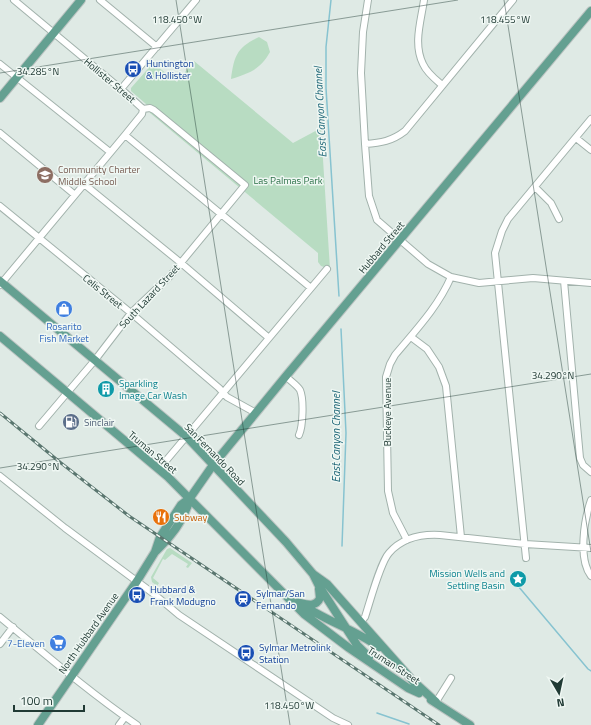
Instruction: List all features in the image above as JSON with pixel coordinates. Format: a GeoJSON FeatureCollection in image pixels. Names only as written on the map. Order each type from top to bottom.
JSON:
{"type":"FeatureCollection","features":[{"type":"Feature","properties":{"kind":"main road"},"geometry":{"type":"LineString","coordinates":[[0,98],[81,0]]}},
{"type":"Feature","properties":{"kind":"main road","name":"Hubbard Street"},"geometry":{"type":"LineString","coordinates":[[163,539],[181,505],[190,498],[214,465],[286,376],[591,11]]}},
{"type":"Feature","properties":{"kind":"main road","name":"San Fernando Road"},"geometry":{"type":"LineString","coordinates":[[1,283],[187,437],[313,574],[327,584],[413,681],[436,702]]}},
{"type":"Feature","properties":{"kind":"main road","name":"Truman Street"},"geometry":{"type":"LineString","coordinates":[[0,336],[159,469],[190,498],[304,614],[349,648],[408,688],[419,693]]}},
{"type":"Feature","properties":{"kind":"main road","name":"North Hubbard Avenue"},"geometry":{"type":"LineString","coordinates":[[38,725],[137,581],[163,539]]}},
{"type":"Feature","properties":{"kind":"main road","name":"San Fernando Road"},"geometry":{"type":"LineString","coordinates":[[313,574],[319,586],[357,645],[368,656],[419,693],[436,702],[470,725]]}},
{"type":"Feature","properties":{"kind":"main road"},"geometry":{"type":"LineString","coordinates":[[299,603],[308,605],[319,601],[319,586]]}},
{"type":"Feature","properties":{"kind":"main road","name":"Truman Street"},"geometry":{"type":"LineString","coordinates":[[284,593],[308,610],[370,640],[391,656]]}},
{"type":"Feature","properties":{"kind":"street","name":"Hollister Street"},"geometry":{"type":"LineString","coordinates":[[14,0],[143,109],[153,109],[245,185]]}},
{"type":"Feature","properties":{"kind":"street"},"geometry":{"type":"LineString","coordinates":[[100,0],[157,47]]}},
{"type":"Feature","properties":{"kind":"street"},"geometry":{"type":"LineString","coordinates":[[368,0],[363,32],[361,73],[369,196],[374,215],[377,220],[428,264],[451,277],[474,283],[534,278],[591,283]]}},
{"type":"Feature","properties":{"kind":"street"},"geometry":{"type":"LineString","coordinates":[[424,0],[418,38],[419,51],[423,65],[442,85]]}},
{"type":"Feature","properties":{"kind":"street"},"geometry":{"type":"LineString","coordinates":[[365,144],[385,142],[395,138],[404,131],[513,0]]}},
{"type":"Feature","properties":{"kind":"street"},"geometry":{"type":"LineString","coordinates":[[121,89],[157,47],[193,1]]}},
{"type":"Feature","properties":{"kind":"street"},"geometry":{"type":"LineString","coordinates":[[0,64],[110,152]]}},
{"type":"Feature","properties":{"kind":"street"},"geometry":{"type":"LineString","coordinates":[[1,283],[142,114],[143,109]]}},
{"type":"Feature","properties":{"kind":"street"},"geometry":{"type":"LineString","coordinates":[[526,558],[495,253],[502,231],[508,219],[591,119]]}},
{"type":"Feature","properties":{"kind":"street"},"geometry":{"type":"LineString","coordinates":[[0,133],[74,195]]}},
{"type":"Feature","properties":{"kind":"street"},"geometry":{"type":"LineString","coordinates":[[125,134],[311,288]]}},
{"type":"Feature","properties":{"kind":"street"},"geometry":{"type":"LineString","coordinates":[[576,138],[591,150]]}},
{"type":"Feature","properties":{"kind":"street"},"geometry":{"type":"LineString","coordinates":[[84,184],[181,263],[269,338]]}},
{"type":"Feature","properties":{"kind":"street","name":"South Lazard Street"},"geometry":{"type":"LineString","coordinates":[[39,426],[131,313],[170,276],[245,185]]}},
{"type":"Feature","properties":{"kind":"street"},"geometry":{"type":"LineString","coordinates":[[535,186],[551,203],[558,218]]}},
{"type":"Feature","properties":{"kind":"street","name":"Celis Street"},"geometry":{"type":"LineString","coordinates":[[0,206],[131,313],[227,397],[256,413]]}},
{"type":"Feature","properties":{"kind":"street"},"geometry":{"type":"LineString","coordinates":[[159,469],[327,269]]}},
{"type":"Feature","properties":{"kind":"street","name":"Buckeye Avenue"},"geometry":{"type":"LineString","coordinates":[[407,540],[393,513],[388,491],[386,377],[390,364],[395,355],[411,337],[442,296],[451,277]]}},
{"type":"Feature","properties":{"kind":"street"},"geometry":{"type":"LineString","coordinates":[[564,281],[580,458],[583,465],[591,472]]}},
{"type":"Feature","properties":{"kind":"street"},"geometry":{"type":"LineString","coordinates":[[411,337],[427,349],[439,367],[446,386],[461,537]]}},
{"type":"Feature","properties":{"kind":"street"},"geometry":{"type":"LineString","coordinates":[[286,376],[298,388],[301,394],[302,427],[299,435]]}},
{"type":"Feature","properties":{"kind":"street"},"geometry":{"type":"LineString","coordinates":[[0,476],[65,528],[137,581],[179,615],[333,718],[348,725]]}},
{"type":"Feature","properties":{"kind":"street"},"geometry":{"type":"LineString","coordinates":[[591,500],[587,514],[588,548],[584,561],[586,569],[591,576]]}},
{"type":"Feature","properties":{"kind":"street"},"geometry":{"type":"LineString","coordinates":[[361,622],[365,617],[377,581],[389,553],[407,540],[427,534],[525,544],[588,548]]}},
{"type":"Feature","properties":{"kind":"street"},"geometry":{"type":"LineString","coordinates":[[0,617],[72,675],[88,690],[137,725]]}},
{"type":"Feature","properties":{"kind":"street"},"geometry":{"type":"LineString","coordinates":[[0,644],[13,627]]}},
{"type":"Feature","properties":{"kind":"street"},"geometry":{"type":"LineString","coordinates":[[436,702],[452,678]]}},
{"type":"Feature","properties":{"kind":"street"},"geometry":{"type":"LineString","coordinates":[[119,725],[125,717]]}},
{"type":"Feature","properties":{"kind":"green space"},"geometry":{"type":"Polygon","coordinates":[[[259,37],[267,42],[270,52],[266,58],[254,70],[231,79],[235,58],[238,53],[246,45],[259,37]]]}},
{"type":"Feature","properties":{"kind":"green space","name":"Las Palmas Park"},"geometry":{"type":"Polygon","coordinates":[[[194,61],[293,143],[321,128],[330,269],[321,266],[318,262],[318,253],[150,113],[146,104],[131,91],[131,88],[153,63],[177,82],[194,61]]]}},
{"type":"Feature","properties":{"kind":"green space"},"geometry":{"type":"Polygon","coordinates":[[[170,548],[192,563],[188,568],[186,567],[188,564],[172,554],[165,560],[163,559],[153,578],[159,583],[157,586],[152,582],[151,577],[167,549],[170,548]]]}},
{"type":"Feature","properties":{"kind":"waterway","name":"East Canyon Channel"},"geometry":{"type":"LineString","coordinates":[[331,0],[326,47],[326,88],[339,296]]}},
{"type":"Feature","properties":{"kind":"waterway","name":"East Canyon Channel"},"geometry":{"type":"LineString","coordinates":[[341,329],[346,433],[342,546]]}},
{"type":"Feature","properties":{"kind":"waterway"},"geometry":{"type":"LineString","coordinates":[[518,586],[591,671]]}},
{"type":"Feature","properties":{"kind":"waterway","name":"East Canyon Channel"},"geometry":{"type":"LineString","coordinates":[[377,713],[409,724]]}},
{"type":"Feature","properties":{"kind":"railway"},"geometry":{"type":"LineString","coordinates":[[0,413],[129,516],[439,725]]}},
{"type":"Feature","properties":{"kind":"place","name":"Huntington & Hollister"},"geometry":{"type":"Point","coordinates":[133,69]}},
{"type":"Feature","properties":{"kind":"place","name":"Community Charter Middle School"},"geometry":{"type":"Point","coordinates":[45,175]}},
{"type":"Feature","properties":{"kind":"place","name":"Rosarito Fish Market"},"geometry":{"type":"Point","coordinates":[64,309]}},
{"type":"Feature","properties":{"kind":"place","name":"Sparkling Image Car Wash"},"geometry":{"type":"Point","coordinates":[106,389]}},
{"type":"Feature","properties":{"kind":"place","name":"Sinclair"},"geometry":{"type":"Point","coordinates":[71,422]}},
{"type":"Feature","properties":{"kind":"place","name":"Subway"},"geometry":{"type":"Point","coordinates":[161,517]}},
{"type":"Feature","properties":{"kind":"place","name":"Mission Wells and Settling Basin"},"geometry":{"type":"Point","coordinates":[518,579]}},
{"type":"Feature","properties":{"kind":"place","name":"Hubbard & Frank Modugno"},"geometry":{"type":"Point","coordinates":[137,595]}},
{"type":"Feature","properties":{"kind":"place","name":"Sylmar/San Fernando"},"geometry":{"type":"Point","coordinates":[243,599]}},
{"type":"Feature","properties":{"kind":"place","name":"7-Eleven"},"geometry":{"type":"Point","coordinates":[58,643]}},
{"type":"Feature","properties":{"kind":"place","name":"Sylmar Metrolink Station"},"geometry":{"type":"Point","coordinates":[246,653]}}]}
